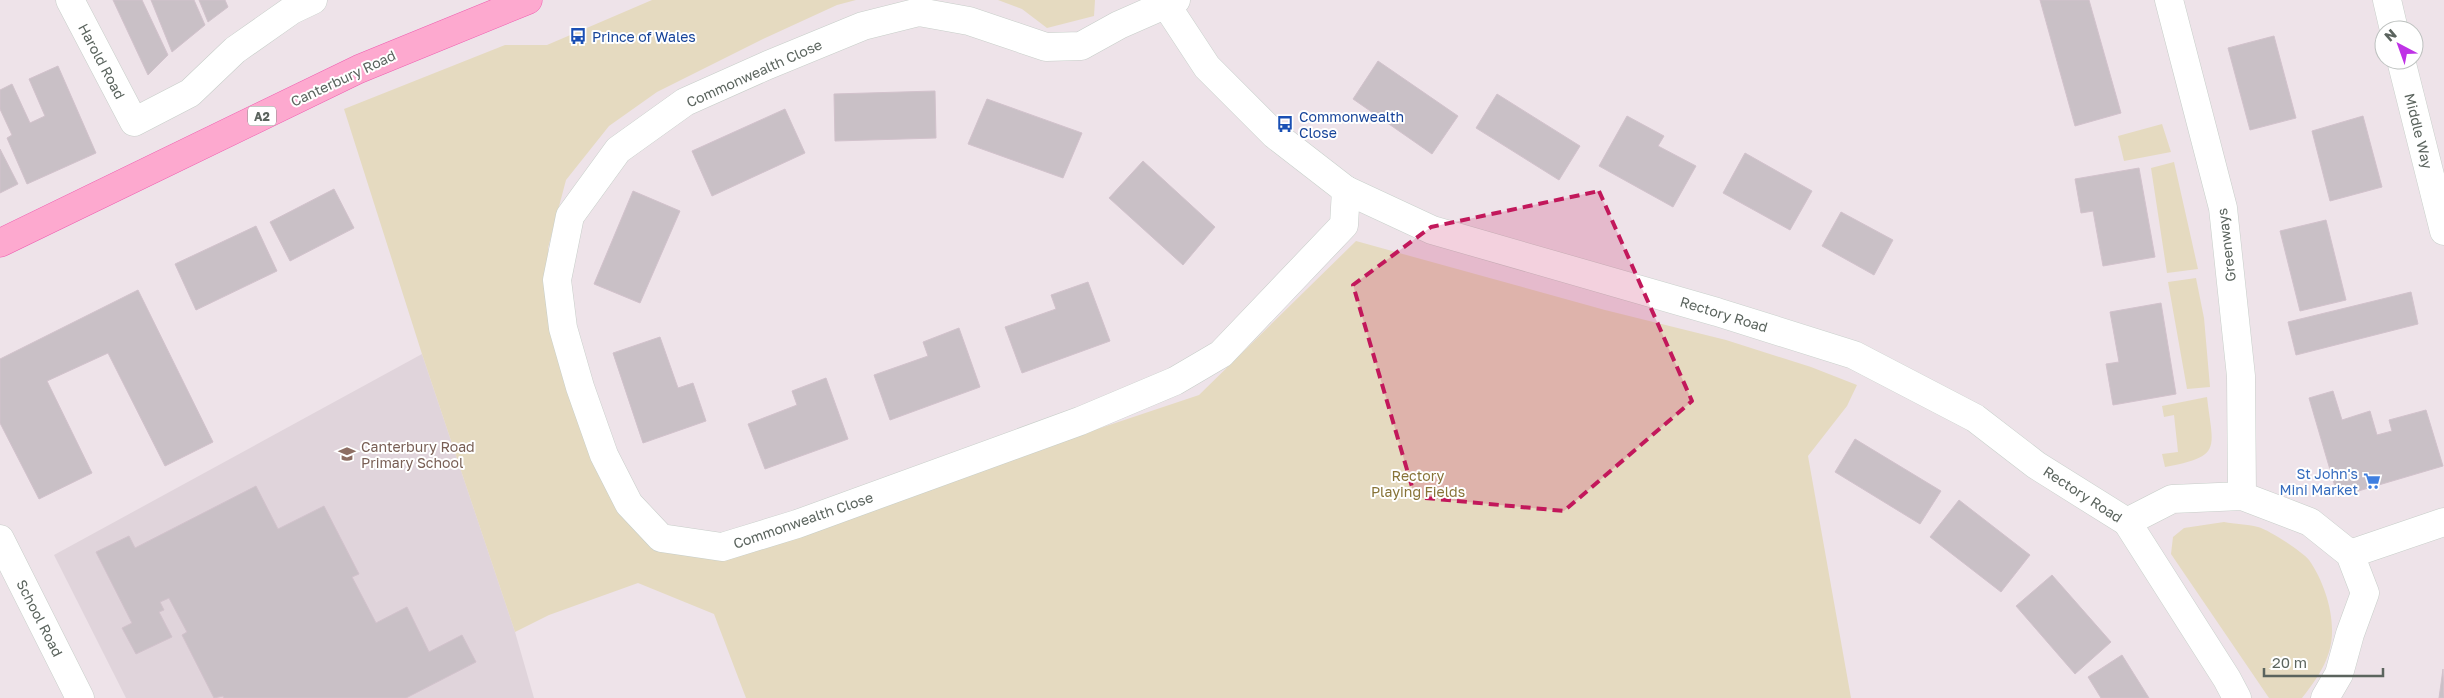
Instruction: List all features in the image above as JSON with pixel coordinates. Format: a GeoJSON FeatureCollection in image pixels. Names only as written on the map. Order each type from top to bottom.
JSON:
{"type":"FeatureCollection","features":[{"type":"Feature","properties":{"kind":"main road","name":"Canterbury Road"},"geometry":{"type":"LineString","coordinates":[[0,243],[359,69],[528,0]]}},
{"type":"Feature","properties":{"kind":"street","name":"Harold Road"},"geometry":{"type":"LineString","coordinates":[[70,0],[134,122],[190,93],[235,50],[292,10],[313,0]]}},
{"type":"Feature","properties":{"kind":"street","name":"Greenways"},"geometry":{"type":"LineString","coordinates":[[2168,0],[2223,208],[2241,376],[2242,496]]}},
{"type":"Feature","properties":{"kind":"street"},"geometry":{"type":"LineString","coordinates":[[2386,0],[2391,20]]}},
{"type":"Feature","properties":{"kind":"street","name":"Rectory Road"},"geometry":{"type":"LineString","coordinates":[[1168,1],[1207,67],[1275,135],[1346,190],[1432,230],[1708,309],[1854,355],[1975,418],[2036,465],[2127,522],[2227,679],[2237,698]]}},
{"type":"Feature","properties":{"kind":"street","name":"Commonwealth Close"},"geometry":{"type":"LineString","coordinates":[[1168,1],[1081,46],[1046,47],[969,22],[919,12],[863,26],[776,61],[686,102],[618,150],[570,216],[557,280],[564,328],[580,387],[604,455],[628,504],[661,538],[722,547],[797,524],[1080,421],[1175,381],[1222,354],[1344,225],[1346,190]]}},
{"type":"Feature","properties":{"kind":"street","name":"Middle Way"},"geometry":{"type":"LineString","coordinates":[[2404,70],[2444,231]]}},
{"type":"Feature","properties":{"kind":"street"},"geometry":{"type":"LineString","coordinates":[[2127,522],[2172,499],[2242,496],[2310,522],[2350,554],[2365,593],[2350,634],[2339,674],[2325,698]]}},
{"type":"Feature","properties":{"kind":"street"},"geometry":{"type":"LineString","coordinates":[[2350,554],[2444,522]]}},
{"type":"Feature","properties":{"kind":"street","name":"School Road"},"geometry":{"type":"LineString","coordinates":[[0,539],[80,698]]}},
{"type":"Feature","properties":{"kind":"highlighted area"},"geometry":{"type":"Polygon","coordinates":[[[1599,191],[1692,401],[1564,511],[1415,497],[1353,285],[1431,227],[1599,191]]]}},
{"type":"Feature","properties":{"kind":"shaded area","name":"Canterbury Road Primary School"},"geometry":{"type":"Polygon","coordinates":[[[422,354],[515,632],[534,698],[126,698],[54,555],[422,354]]]}},
{"type":"Feature","properties":{"kind":"green space","name":"Rectory Playing Fields"},"geometry":{"type":"Polygon","coordinates":[[[652,0],[856,0],[837,5],[763,39],[657,92],[609,126],[566,180],[548,248],[557,328],[617,492],[698,547],[789,532],[1199,395],[1356,241],[1605,310],[1726,340],[1811,367],[1857,385],[1847,406],[1808,456],[1851,698],[746,698],[714,614],[638,583],[549,615],[515,632],[422,354],[344,109],[505,45],[547,45],[652,0]]]}},
{"type":"Feature","properties":{"kind":"green space"},"geometry":{"type":"Polygon","coordinates":[[[998,0],[1095,0],[1094,16],[1047,28],[1022,9],[998,0]]]}},
{"type":"Feature","properties":{"kind":"green space"},"geometry":{"type":"Polygon","coordinates":[[[2162,124],[2171,152],[2124,161],[2118,136],[2162,124]]]}},
{"type":"Feature","properties":{"kind":"green space"},"geometry":{"type":"Polygon","coordinates":[[[2174,162],[2198,269],[2167,273],[2151,168],[2174,162]]]}},
{"type":"Feature","properties":{"kind":"green space"},"geometry":{"type":"Polygon","coordinates":[[[2196,278],[2204,318],[2210,387],[2187,389],[2168,282],[2196,278]]]}},
{"type":"Feature","properties":{"kind":"green space"},"geometry":{"type":"Polygon","coordinates":[[[2207,397],[2212,439],[2210,447],[2205,454],[2197,459],[2165,467],[2162,454],[2178,452],[2174,415],[2164,417],[2162,406],[2207,397]]]}},
{"type":"Feature","properties":{"kind":"green space"},"geometry":{"type":"Polygon","coordinates":[[[2224,522],[2258,527],[2277,536],[2293,546],[2309,560],[2321,581],[2329,604],[2332,629],[2331,641],[2327,658],[2321,670],[2302,698],[2269,698],[2171,554],[2173,537],[2184,528],[2224,522]]]}},
{"type":"Feature","properties":{"kind":"building"},"geometry":{"type":"Polygon","coordinates":[[[113,0],[142,0],[168,55],[148,75],[113,0]]]}},
{"type":"Feature","properties":{"kind":"building"},"geometry":{"type":"Polygon","coordinates":[[[151,0],[194,0],[205,25],[172,52],[151,0]]]}},
{"type":"Feature","properties":{"kind":"building"},"geometry":{"type":"Polygon","coordinates":[[[199,0],[225,0],[228,7],[208,22],[199,0]]]}},
{"type":"Feature","properties":{"kind":"building"},"geometry":{"type":"Polygon","coordinates":[[[2040,0],[2089,0],[2121,113],[2075,126],[2040,0]]]}},
{"type":"Feature","properties":{"kind":"building"},"geometry":{"type":"Polygon","coordinates":[[[2274,36],[2296,118],[2250,130],[2228,48],[2274,36]]]}},
{"type":"Feature","properties":{"kind":"building"},"geometry":{"type":"Polygon","coordinates":[[[1378,61],[1458,116],[1432,154],[1353,99],[1378,61]]]}},
{"type":"Feature","properties":{"kind":"building"},"geometry":{"type":"Polygon","coordinates":[[[58,66],[96,153],[27,184],[7,138],[12,135],[0,109],[0,90],[12,84],[30,123],[45,116],[29,79],[58,66]]]}},
{"type":"Feature","properties":{"kind":"building"},"geometry":{"type":"Polygon","coordinates":[[[935,91],[936,138],[835,141],[834,94],[935,91]]]}},
{"type":"Feature","properties":{"kind":"building"},"geometry":{"type":"Polygon","coordinates":[[[1497,94],[1580,146],[1559,180],[1476,128],[1497,94]]]}},
{"type":"Feature","properties":{"kind":"building"},"geometry":{"type":"Polygon","coordinates":[[[987,99],[1082,133],[1063,178],[968,144],[987,99]]]}},
{"type":"Feature","properties":{"kind":"building"},"geometry":{"type":"Polygon","coordinates":[[[785,109],[805,153],[712,196],[692,151],[785,109]]]}},
{"type":"Feature","properties":{"kind":"building"},"geometry":{"type":"Polygon","coordinates":[[[1627,116],[1664,136],[1658,146],[1696,166],[1673,207],[1599,166],[1627,116]]]}},
{"type":"Feature","properties":{"kind":"building"},"geometry":{"type":"Polygon","coordinates":[[[2363,116],[2382,187],[2330,201],[2312,131],[2363,116]]]}},
{"type":"Feature","properties":{"kind":"building"},"geometry":{"type":"Polygon","coordinates":[[[0,149],[18,184],[0,193],[0,149]]]}},
{"type":"Feature","properties":{"kind":"building"},"geometry":{"type":"Polygon","coordinates":[[[1745,153],[1812,191],[1790,230],[1723,193],[1745,153]]]}},
{"type":"Feature","properties":{"kind":"building"},"geometry":{"type":"Polygon","coordinates":[[[1143,161],[1215,227],[1183,265],[1109,198],[1143,161]]]}},
{"type":"Feature","properties":{"kind":"building"},"geometry":{"type":"Polygon","coordinates":[[[2139,168],[2155,257],[2103,266],[2093,211],[2081,213],[2075,179],[2139,168]]]}},
{"type":"Feature","properties":{"kind":"building"},"geometry":{"type":"Polygon","coordinates":[[[334,189],[354,228],[290,261],[270,222],[334,189]]]}},
{"type":"Feature","properties":{"kind":"building"},"geometry":{"type":"Polygon","coordinates":[[[633,191],[680,211],[640,303],[594,284],[633,191]]]}},
{"type":"Feature","properties":{"kind":"building"},"geometry":{"type":"Polygon","coordinates":[[[1841,212],[1893,240],[1874,275],[1822,246],[1841,212]]]}},
{"type":"Feature","properties":{"kind":"building"},"geometry":{"type":"Polygon","coordinates":[[[2326,220],[2346,300],[2300,311],[2280,231],[2326,220]]]}},
{"type":"Feature","properties":{"kind":"building"},"geometry":{"type":"Polygon","coordinates":[[[256,226],[277,271],[196,310],[175,264],[256,226]]]}},
{"type":"Feature","properties":{"kind":"building"},"geometry":{"type":"Polygon","coordinates":[[[1088,282],[1110,341],[1022,373],[1005,327],[1056,309],[1051,295],[1088,282]]]}},
{"type":"Feature","properties":{"kind":"building"},"geometry":{"type":"Polygon","coordinates":[[[138,290],[213,442],[165,466],[108,353],[47,381],[92,473],[39,499],[0,423],[0,359],[138,290]]]}},
{"type":"Feature","properties":{"kind":"building"},"geometry":{"type":"Polygon","coordinates":[[[2411,292],[2418,324],[2296,355],[2288,322],[2411,292]]]}},
{"type":"Feature","properties":{"kind":"building"},"geometry":{"type":"Polygon","coordinates":[[[2161,303],[2176,394],[2113,405],[2106,364],[2119,362],[2110,312],[2161,303]]]}},
{"type":"Feature","properties":{"kind":"building"},"geometry":{"type":"Polygon","coordinates":[[[959,328],[980,387],[890,420],[874,375],[928,356],[923,342],[959,328]]]}},
{"type":"Feature","properties":{"kind":"building"},"geometry":{"type":"Polygon","coordinates":[[[660,337],[678,388],[693,383],[706,421],[643,443],[613,353],[660,337]]]}},
{"type":"Feature","properties":{"kind":"building"},"geometry":{"type":"Polygon","coordinates":[[[826,378],[848,439],[765,469],[748,424],[797,405],[792,391],[826,378]]]}},
{"type":"Feature","properties":{"kind":"building"},"geometry":{"type":"Polygon","coordinates":[[[2333,391],[2342,420],[2370,411],[2377,435],[2392,431],[2389,420],[2426,410],[2443,466],[2338,497],[2309,398],[2333,391]]]}},
{"type":"Feature","properties":{"kind":"building"},"geometry":{"type":"Polygon","coordinates":[[[1855,439],[1941,491],[1920,524],[1835,472],[1855,439]]]}},
{"type":"Feature","properties":{"kind":"building"},"geometry":{"type":"Polygon","coordinates":[[[256,486],[278,529],[324,506],[359,574],[352,577],[376,623],[407,607],[429,652],[462,635],[476,662],[406,698],[224,698],[223,696],[214,698],[182,635],[187,632],[169,598],[160,602],[164,610],[159,612],[172,637],[136,654],[122,628],[132,623],[96,552],[129,536],[135,548],[256,486]]]}},
{"type":"Feature","properties":{"kind":"building"},"geometry":{"type":"Polygon","coordinates":[[[1959,500],[2030,555],[2001,592],[1930,537],[1959,500]]]}},
{"type":"Feature","properties":{"kind":"building"},"geometry":{"type":"Polygon","coordinates":[[[2052,575],[2111,642],[2075,674],[2016,606],[2052,575]]]}},
{"type":"Feature","properties":{"kind":"building"},"geometry":{"type":"Polygon","coordinates":[[[2122,655],[2149,698],[2101,698],[2088,677],[2122,655]]]}},
{"type":"Feature","properties":{"kind":"building"},"geometry":{"type":"Polygon","coordinates":[[[2443,669],[2444,698],[2439,698],[2443,669]]]}},
{"type":"Feature","properties":{"kind":"place","name":"Prince of Wales"},"geometry":{"type":"Point","coordinates":[578,36]}},
{"type":"Feature","properties":{"kind":"place","name":"Commonwealth Close"},"geometry":{"type":"Point","coordinates":[1285,124]}},
{"type":"Feature","properties":{"kind":"place","name":"Canterbury Road Primary School"},"geometry":{"type":"Point","coordinates":[347,454]}},
{"type":"Feature","properties":{"kind":"place","name":"St John's Mini Market"},"geometry":{"type":"Point","coordinates":[2372,481]}}]}
